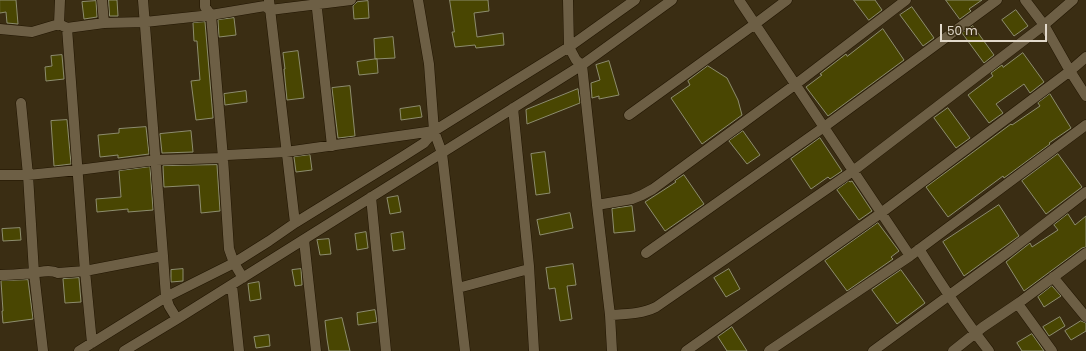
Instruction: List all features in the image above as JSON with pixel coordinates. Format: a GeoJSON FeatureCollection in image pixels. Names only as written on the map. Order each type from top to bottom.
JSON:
{"type":"FeatureCollection","features":[{"type":"Feature","properties":{"kind":"street"},"geometry":{"type":"LineString","coordinates":[[60,0],[78,170],[92,343]]}},
{"type":"Feature","properties":{"kind":"street"},"geometry":{"type":"LineString","coordinates":[[102,0],[104,23]]}},
{"type":"Feature","properties":{"kind":"street"},"geometry":{"type":"LineString","coordinates":[[143,0],[163,256],[172,309]]}},
{"type":"Feature","properties":{"kind":"street"},"geometry":{"type":"LineString","coordinates":[[205,0],[205,7],[210,15],[223,158],[229,249],[238,270]]}},
{"type":"Feature","properties":{"kind":"street"},"geometry":{"type":"LineString","coordinates":[[0,29],[32,32],[63,26],[145,22],[210,15],[270,5],[350,0]]}},
{"type":"Feature","properties":{"kind":"street"},"geometry":{"type":"LineString","coordinates":[[418,0],[429,64],[434,131],[442,153],[465,351]]}},
{"type":"Feature","properties":{"kind":"street"},"geometry":{"type":"LineString","coordinates":[[568,0],[597,206],[610,315],[612,351]]}},
{"type":"Feature","properties":{"kind":"street"},"geometry":{"type":"LineString","coordinates":[[240,351],[232,285],[238,270],[268,241],[295,223],[342,203],[442,153],[514,108],[575,57],[635,0]]}},
{"type":"Feature","properties":{"kind":"street"},"geometry":{"type":"LineString","coordinates":[[0,176],[78,170],[156,160],[223,158],[227,155],[286,152],[434,131],[575,57],[672,0]]}},
{"type":"Feature","properties":{"kind":"street"},"geometry":{"type":"LineString","coordinates":[[739,0],[910,256]]}},
{"type":"Feature","properties":{"kind":"street"},"geometry":{"type":"LineString","coordinates":[[629,115],[787,0]]}},
{"type":"Feature","properties":{"kind":"street"},"geometry":{"type":"LineString","coordinates":[[597,206],[632,199],[653,189],[796,84],[906,0]]}},
{"type":"Feature","properties":{"kind":"street"},"geometry":{"type":"LineString","coordinates":[[646,253],[824,127],[997,0]]}},
{"type":"Feature","properties":{"kind":"street"},"geometry":{"type":"LineString","coordinates":[[1025,0],[1044,25],[1086,96]]}},
{"type":"Feature","properties":{"kind":"street"},"geometry":{"type":"LineString","coordinates":[[610,315],[640,312],[656,307],[853,171],[1044,25],[1073,0]]}},
{"type":"Feature","properties":{"kind":"street"},"geometry":{"type":"LineString","coordinates":[[317,2],[332,146]]}},
{"type":"Feature","properties":{"kind":"street"},"geometry":{"type":"LineString","coordinates":[[270,5],[295,223]]}},
{"type":"Feature","properties":{"kind":"street"},"geometry":{"type":"LineString","coordinates":[[686,351],[881,213],[1070,71],[1086,57]]}},
{"type":"Feature","properties":{"kind":"street"},"geometry":{"type":"LineString","coordinates":[[21,103],[28,175],[34,273],[43,351]]}},
{"type":"Feature","properties":{"kind":"street"},"geometry":{"type":"LineString","coordinates":[[514,108],[529,266],[534,351]]}},
{"type":"Feature","properties":{"kind":"street"},"geometry":{"type":"LineString","coordinates":[[769,351],[910,256],[1086,125]]}},
{"type":"Feature","properties":{"kind":"street"},"geometry":{"type":"LineString","coordinates":[[124,351],[172,309],[238,270],[304,240],[342,203],[371,188],[424,143],[434,131]]}},
{"type":"Feature","properties":{"kind":"street"},"geometry":{"type":"LineString","coordinates":[[371,188],[386,351]]}},
{"type":"Feature","properties":{"kind":"street"},"geometry":{"type":"LineString","coordinates":[[873,351],[1007,253],[1086,192]]}},
{"type":"Feature","properties":{"kind":"street"},"geometry":{"type":"LineString","coordinates":[[304,240],[316,351]]}},
{"type":"Feature","properties":{"kind":"street"},"geometry":{"type":"LineString","coordinates":[[919,249],[949,296],[989,351]]}},
{"type":"Feature","properties":{"kind":"street"},"geometry":{"type":"LineString","coordinates":[[953,351],[1086,253]]}},
{"type":"Feature","properties":{"kind":"street"},"geometry":{"type":"LineString","coordinates":[[0,276],[45,271],[55,271],[58,273],[85,271],[163,256]]}},
{"type":"Feature","properties":{"kind":"street"},"geometry":{"type":"LineString","coordinates":[[458,288],[525,270],[528,269],[529,266]]}},
{"type":"Feature","properties":{"kind":"street"},"geometry":{"type":"LineString","coordinates":[[1053,277],[1086,317]]}},
{"type":"Feature","properties":{"kind":"street"},"geometry":{"type":"LineString","coordinates":[[79,351],[92,343],[232,285]]}},
{"type":"Feature","properties":{"kind":"street"},"geometry":{"type":"LineString","coordinates":[[1018,304],[1052,351]]}},
{"type":"Feature","properties":{"kind":"building"},"geometry":{"type":"Polygon","coordinates":[[[0,0],[16,0],[18,24],[7,23],[6,12],[0,13],[0,0]]]}},
{"type":"Feature","properties":{"kind":"building"},"geometry":{"type":"Polygon","coordinates":[[[109,0],[117,0],[118,16],[110,16],[109,0]]]}},
{"type":"Feature","properties":{"kind":"building"},"geometry":{"type":"Polygon","coordinates":[[[450,0],[488,0],[489,11],[474,13],[477,37],[503,33],[504,45],[476,48],[475,45],[455,47],[452,32],[454,32],[450,0]]]}},
{"type":"Feature","properties":{"kind":"building"},"geometry":{"type":"Polygon","coordinates":[[[854,0],[875,0],[882,10],[869,20],[854,0]]]}},
{"type":"Feature","properties":{"kind":"building"},"geometry":{"type":"Polygon","coordinates":[[[946,0],[982,0],[969,9],[971,11],[960,19],[946,0]]]}},
{"type":"Feature","properties":{"kind":"building"},"geometry":{"type":"Polygon","coordinates":[[[96,1],[97,17],[84,19],[82,2],[96,1]]]}},
{"type":"Feature","properties":{"kind":"building"},"geometry":{"type":"Polygon","coordinates":[[[368,1],[369,18],[354,19],[353,6],[357,2],[368,1]]]}},
{"type":"Feature","properties":{"kind":"building"},"geometry":{"type":"Polygon","coordinates":[[[912,7],[934,38],[923,46],[900,15],[912,7]]]}},
{"type":"Feature","properties":{"kind":"building"},"geometry":{"type":"Polygon","coordinates":[[[1016,10],[1028,26],[1014,36],[1002,20],[1016,10]]]}},
{"type":"Feature","properties":{"kind":"building"},"geometry":{"type":"Polygon","coordinates":[[[234,18],[236,35],[219,37],[218,20],[234,18]]]}},
{"type":"Feature","properties":{"kind":"building"},"geometry":{"type":"Polygon","coordinates":[[[205,22],[213,118],[196,120],[191,81],[200,80],[197,41],[194,41],[193,23],[205,22]]]}},
{"type":"Feature","properties":{"kind":"building"},"geometry":{"type":"Polygon","coordinates":[[[973,26],[994,55],[984,63],[962,33],[973,26]]]}},
{"type":"Feature","properties":{"kind":"building"},"geometry":{"type":"Polygon","coordinates":[[[883,29],[904,60],[828,116],[806,87],[846,54],[847,56],[883,29]]]}},
{"type":"Feature","properties":{"kind":"building"},"geometry":{"type":"Polygon","coordinates":[[[393,37],[395,58],[375,59],[374,39],[393,37]]]}},
{"type":"Feature","properties":{"kind":"building"},"geometry":{"type":"Polygon","coordinates":[[[298,51],[304,98],[287,100],[283,53],[298,51]]]}},
{"type":"Feature","properties":{"kind":"building"},"geometry":{"type":"Polygon","coordinates":[[[1023,53],[1044,82],[1030,93],[1024,84],[996,104],[1003,113],[989,123],[968,95],[993,76],[991,73],[1002,65],[1003,67],[1023,53]]]}},
{"type":"Feature","properties":{"kind":"building"},"geometry":{"type":"Polygon","coordinates":[[[62,55],[64,79],[46,81],[45,67],[52,66],[51,56],[62,55]]]}},
{"type":"Feature","properties":{"kind":"building"},"geometry":{"type":"Polygon","coordinates":[[[377,59],[378,73],[359,75],[357,62],[377,59]]]}},
{"type":"Feature","properties":{"kind":"building"},"geometry":{"type":"Polygon","coordinates":[[[609,61],[619,95],[599,99],[599,96],[592,98],[591,83],[600,80],[596,65],[609,61]]]}},
{"type":"Feature","properties":{"kind":"building"},"geometry":{"type":"Polygon","coordinates":[[[708,66],[727,78],[738,100],[742,115],[702,144],[671,98],[690,85],[688,81],[708,66]]]}},
{"type":"Feature","properties":{"kind":"building"},"geometry":{"type":"Polygon","coordinates":[[[350,86],[355,136],[338,138],[332,88],[350,86]]]}},
{"type":"Feature","properties":{"kind":"building"},"geometry":{"type":"Polygon","coordinates":[[[578,89],[580,103],[527,124],[526,110],[578,89]]]}},
{"type":"Feature","properties":{"kind":"building"},"geometry":{"type":"Polygon","coordinates":[[[246,91],[247,102],[225,105],[224,94],[246,91]]]}},
{"type":"Feature","properties":{"kind":"building"},"geometry":{"type":"Polygon","coordinates":[[[1050,94],[1071,128],[1004,178],[1003,176],[948,217],[926,187],[1011,124],[1012,125],[1040,106],[1038,103],[1050,94]]]}},
{"type":"Feature","properties":{"kind":"building"},"geometry":{"type":"Polygon","coordinates":[[[420,106],[422,117],[401,120],[400,109],[420,106]]]}},
{"type":"Feature","properties":{"kind":"building"},"geometry":{"type":"Polygon","coordinates":[[[948,108],[970,138],[956,148],[934,118],[948,108]]]}},
{"type":"Feature","properties":{"kind":"building"},"geometry":{"type":"Polygon","coordinates":[[[67,120],[71,164],[54,166],[51,121],[67,120]]]}},
{"type":"Feature","properties":{"kind":"building"},"geometry":{"type":"Polygon","coordinates":[[[146,127],[149,154],[118,158],[118,155],[100,157],[98,135],[119,133],[119,129],[146,127]]]}},
{"type":"Feature","properties":{"kind":"building"},"geometry":{"type":"Polygon","coordinates":[[[191,131],[193,152],[162,153],[160,134],[191,131]]]}},
{"type":"Feature","properties":{"kind":"building"},"geometry":{"type":"Polygon","coordinates":[[[743,131],[760,155],[747,164],[729,141],[743,131]]]}},
{"type":"Feature","properties":{"kind":"building"},"geometry":{"type":"Polygon","coordinates":[[[820,138],[842,171],[830,179],[828,177],[811,189],[791,159],[820,138]]]}},
{"type":"Feature","properties":{"kind":"building"},"geometry":{"type":"Polygon","coordinates":[[[545,152],[550,193],[536,195],[531,154],[545,152]]]}},
{"type":"Feature","properties":{"kind":"building"},"geometry":{"type":"Polygon","coordinates":[[[1058,154],[1082,187],[1046,214],[1022,181],[1058,154]]]}},
{"type":"Feature","properties":{"kind":"building"},"geometry":{"type":"Polygon","coordinates":[[[310,155],[312,170],[296,172],[294,157],[310,155]]]}},
{"type":"Feature","properties":{"kind":"building"},"geometry":{"type":"Polygon","coordinates":[[[217,165],[220,211],[201,213],[199,185],[164,187],[163,166],[217,165]]]}},
{"type":"Feature","properties":{"kind":"building"},"geometry":{"type":"Polygon","coordinates":[[[150,167],[153,210],[128,212],[128,209],[97,212],[96,199],[121,197],[119,171],[150,167]]]}},
{"type":"Feature","properties":{"kind":"building"},"geometry":{"type":"Polygon","coordinates":[[[684,175],[704,204],[665,231],[645,202],[676,182],[675,181],[684,175]]]}},
{"type":"Feature","properties":{"kind":"building"},"geometry":{"type":"Polygon","coordinates":[[[849,181],[852,181],[872,211],[859,220],[837,190],[849,181]]]}},
{"type":"Feature","properties":{"kind":"building"},"geometry":{"type":"Polygon","coordinates":[[[398,196],[401,212],[390,214],[387,198],[398,196]]]}},
{"type":"Feature","properties":{"kind":"building"},"geometry":{"type":"Polygon","coordinates":[[[999,205],[1019,236],[964,276],[943,242],[999,205]]]}},
{"type":"Feature","properties":{"kind":"building"},"geometry":{"type":"Polygon","coordinates":[[[632,206],[635,231],[614,233],[612,209],[632,206]]]}},
{"type":"Feature","properties":{"kind":"building"},"geometry":{"type":"Polygon","coordinates":[[[570,213],[573,228],[540,235],[537,220],[570,213]]]}},
{"type":"Feature","properties":{"kind":"building"},"geometry":{"type":"Polygon","coordinates":[[[1068,214],[1075,225],[1086,216],[1086,247],[1082,248],[1024,291],[1006,262],[1030,243],[1032,247],[1058,230],[1054,225],[1068,214]]]}},
{"type":"Feature","properties":{"kind":"building"},"geometry":{"type":"Polygon","coordinates":[[[878,223],[899,251],[891,257],[893,259],[847,291],[825,261],[878,223]]]}},
{"type":"Feature","properties":{"kind":"building"},"geometry":{"type":"Polygon","coordinates":[[[20,228],[21,240],[3,241],[2,229],[20,228]]]}},
{"type":"Feature","properties":{"kind":"building"},"geometry":{"type":"Polygon","coordinates":[[[366,232],[368,248],[357,250],[355,234],[366,232]]]}},
{"type":"Feature","properties":{"kind":"building"},"geometry":{"type":"Polygon","coordinates":[[[403,232],[405,249],[393,251],[391,234],[403,232]]]}},
{"type":"Feature","properties":{"kind":"building"},"geometry":{"type":"Polygon","coordinates":[[[329,239],[331,254],[320,255],[317,240],[329,239]]]}},
{"type":"Feature","properties":{"kind":"building"},"geometry":{"type":"Polygon","coordinates":[[[573,264],[576,285],[567,286],[572,319],[560,321],[555,288],[549,289],[546,268],[573,264]]]}},
{"type":"Feature","properties":{"kind":"building"},"geometry":{"type":"Polygon","coordinates":[[[183,269],[183,281],[171,282],[171,270],[183,269]]]}},
{"type":"Feature","properties":{"kind":"building"},"geometry":{"type":"Polygon","coordinates":[[[301,269],[302,285],[295,286],[292,270],[301,269]]]}},
{"type":"Feature","properties":{"kind":"building"},"geometry":{"type":"Polygon","coordinates":[[[729,269],[740,289],[726,297],[714,278],[729,269]]]}},
{"type":"Feature","properties":{"kind":"building"},"geometry":{"type":"Polygon","coordinates":[[[901,270],[925,303],[897,324],[872,290],[901,270]]]}},
{"type":"Feature","properties":{"kind":"building"},"geometry":{"type":"Polygon","coordinates":[[[79,278],[81,302],[65,303],[63,279],[79,278]]]}},
{"type":"Feature","properties":{"kind":"building"},"geometry":{"type":"Polygon","coordinates":[[[28,280],[33,319],[3,323],[1,281],[28,280]]]}},
{"type":"Feature","properties":{"kind":"building"},"geometry":{"type":"Polygon","coordinates":[[[259,282],[261,299],[250,301],[248,284],[259,282]]]}},
{"type":"Feature","properties":{"kind":"building"},"geometry":{"type":"Polygon","coordinates":[[[1052,286],[1061,296],[1044,307],[1038,297],[1052,286]]]}},
{"type":"Feature","properties":{"kind":"building"},"geometry":{"type":"Polygon","coordinates":[[[375,310],[377,322],[358,325],[357,313],[375,310]]]}},
{"type":"Feature","properties":{"kind":"building"},"geometry":{"type":"Polygon","coordinates":[[[1060,317],[1065,326],[1049,336],[1043,327],[1060,317]]]}},
{"type":"Feature","properties":{"kind":"building"},"geometry":{"type":"Polygon","coordinates":[[[342,318],[350,351],[329,351],[325,321],[342,318]]]}},
{"type":"Feature","properties":{"kind":"building"},"geometry":{"type":"Polygon","coordinates":[[[1081,321],[1086,323],[1086,331],[1071,340],[1065,331],[1081,321]]]}},
{"type":"Feature","properties":{"kind":"building"},"geometry":{"type":"Polygon","coordinates":[[[732,327],[747,351],[727,351],[718,337],[732,327]]]}},
{"type":"Feature","properties":{"kind":"building"},"geometry":{"type":"Polygon","coordinates":[[[1032,334],[1044,351],[1022,351],[1017,343],[1032,334]]]}},
{"type":"Feature","properties":{"kind":"building"},"geometry":{"type":"Polygon","coordinates":[[[269,335],[270,346],[256,348],[254,337],[269,335]]]}}]}
